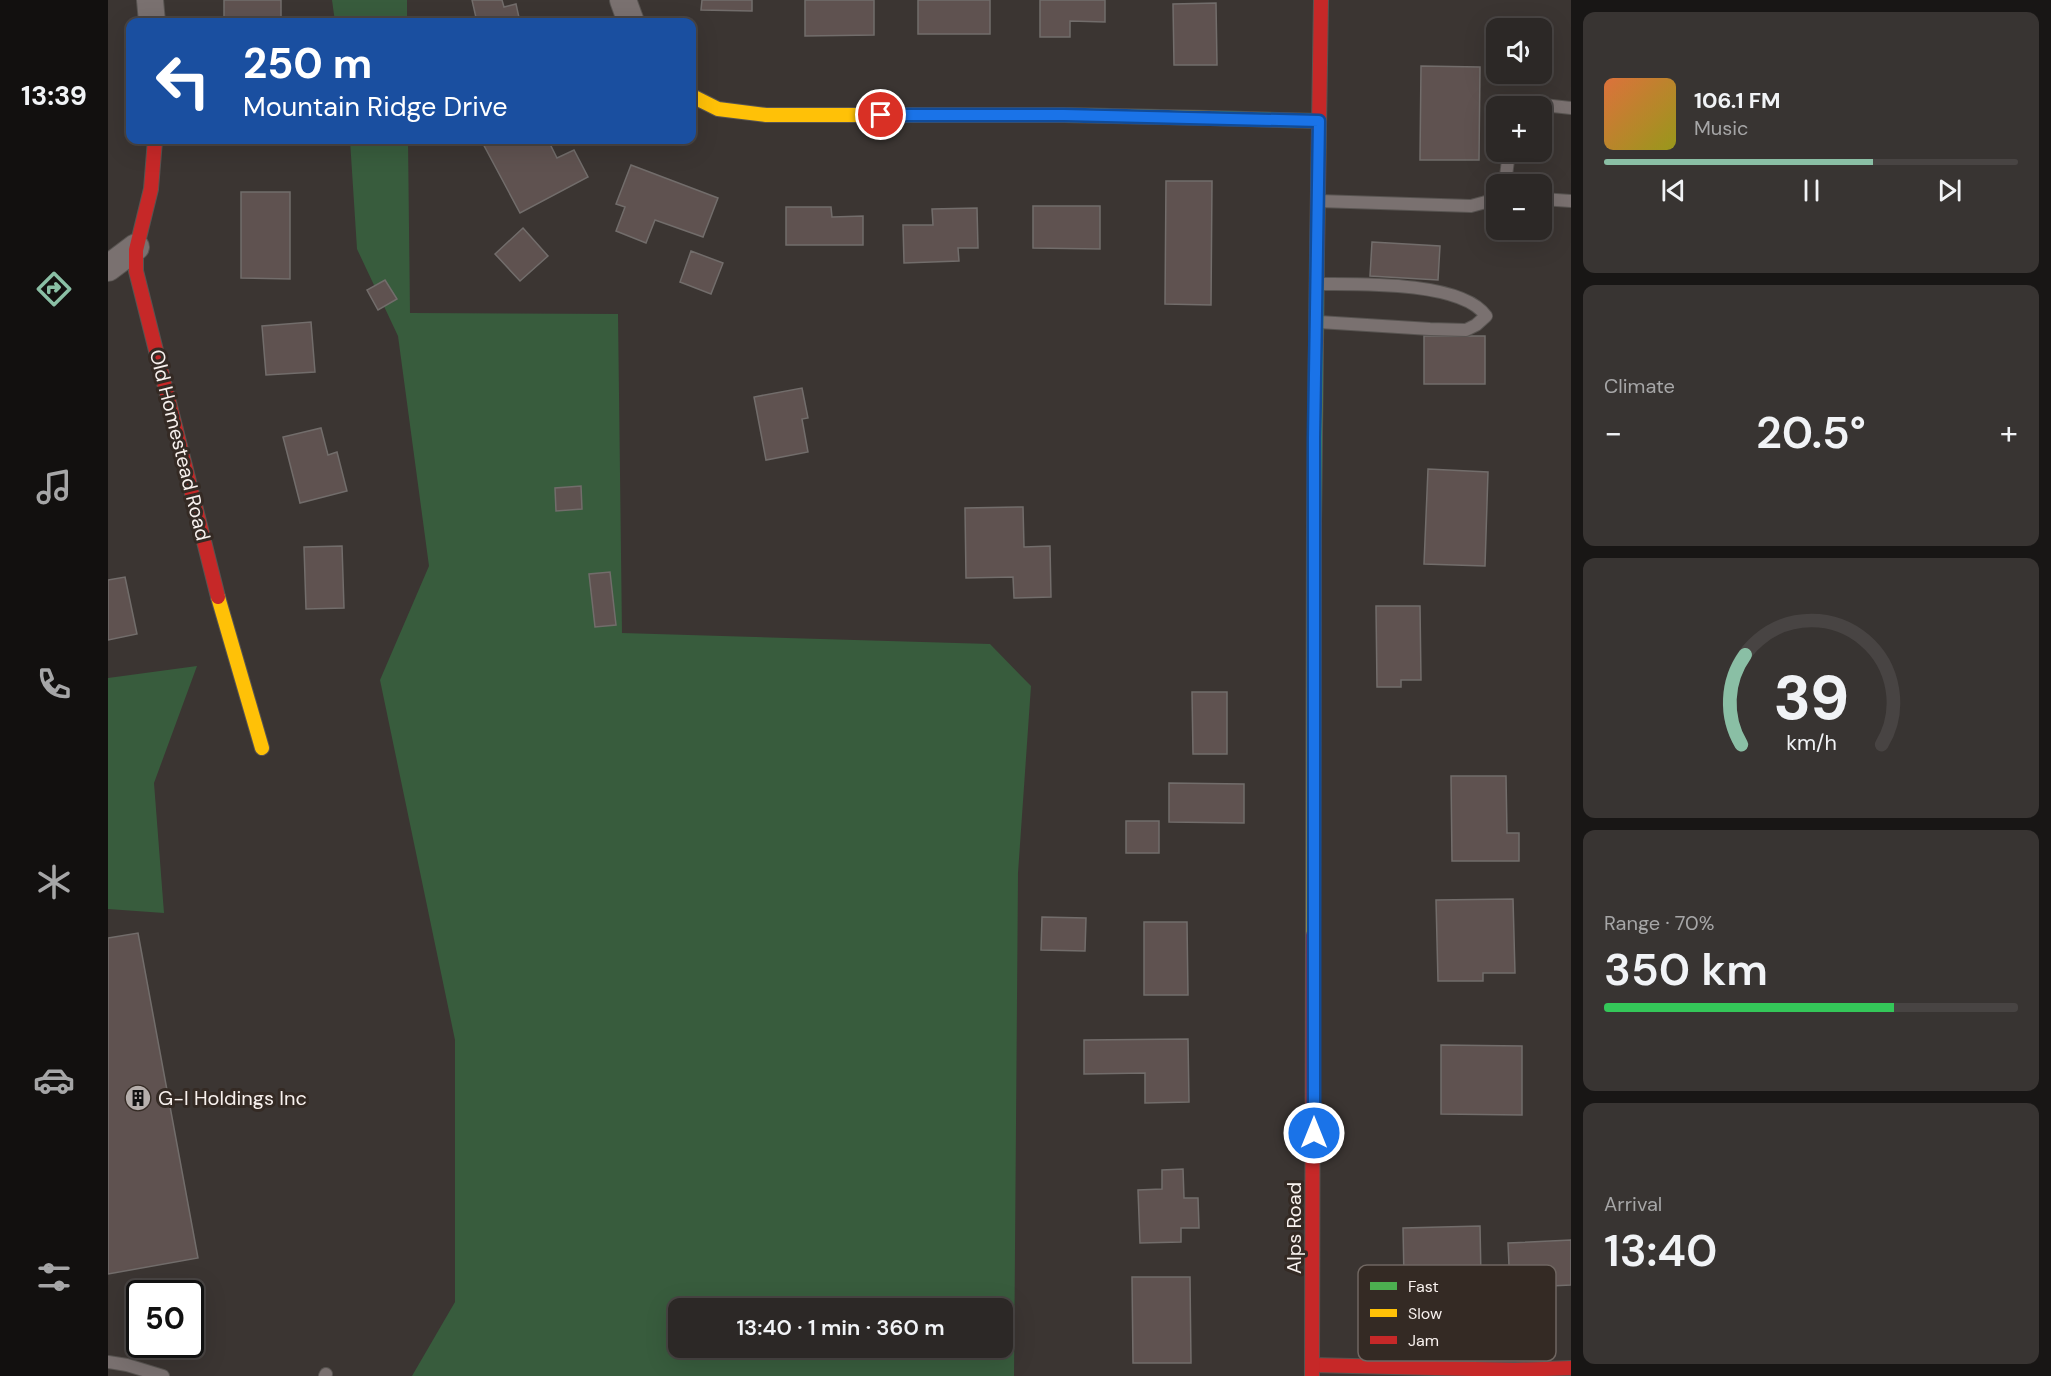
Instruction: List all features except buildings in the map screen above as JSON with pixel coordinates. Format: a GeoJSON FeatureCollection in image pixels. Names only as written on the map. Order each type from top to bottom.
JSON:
{"type":"FeatureCollection","features":[{"type":"Feature","properties":{"kind":"street"},"geometry":{"type":"LineString","coordinates":[[150,0],[152,18]]}},
{"type":"Feature","properties":{"kind":"street"},"geometry":{"type":"LineString","coordinates":[[624,0],[630,18]]}},
{"type":"Feature","properties":{"kind":"street","name":"Alps Road"},"geometry":{"type":"LineString","coordinates":[[1312,1370],[1314,438],[1322,0]]}},
{"type":"Feature","properties":{"kind":"street"},"geometry":{"type":"LineString","coordinates":[[696,98],[716,108],[736,113],[766,115],[1064,115],[1319,121]]}},
{"type":"Feature","properties":{"kind":"street","name":"Old Homestead Road"},"geometry":{"type":"LineString","coordinates":[[155,144],[153,175],[136,247],[135,262],[223,620],[262,748]]}},
{"type":"Feature","properties":{"kind":"street"},"geometry":{"type":"LineString","coordinates":[[108,268],[136,247]]}},
{"type":"Feature","properties":{"kind":"street"},"geometry":{"type":"LineString","coordinates":[[1312,1370],[1571,1368]]}},
{"type":"Feature","properties":{"kind":"lane"},"geometry":{"type":"LineString","coordinates":[[1552,106],[1571,108]]}},
{"type":"Feature","properties":{"kind":"lane"},"geometry":{"type":"LineString","coordinates":[[1552,200],[1571,201]]}},
{"type":"Feature","properties":{"kind":"lane"},"geometry":{"type":"LineString","coordinates":[[1318,201],[1471,206],[1486,202]]}},
{"type":"Feature","properties":{"kind":"lane"},"geometry":{"type":"LineString","coordinates":[[1316,284],[1389,285],[1440,293],[1465,300],[1481,308],[1486,316],[1466,330],[1316,322]]}},
{"type":"Feature","properties":{"kind":"lane"},"geometry":{"type":"LineString","coordinates":[[108,1362],[163,1376]]}},
{"type":"Feature","properties":{"kind":"green space"},"geometry":{"type":"Polygon","coordinates":[[[332,0],[407,0],[407,18],[334,18],[332,0]]]}},
{"type":"Feature","properties":{"kind":"green space"},"geometry":{"type":"Polygon","coordinates":[[[350,144],[408,144],[410,313],[618,314],[622,633],[990,644],[1031,686],[1018,873],[1014,1376],[412,1376],[455,1302],[455,1040],[380,680],[429,566],[398,336],[357,249],[350,144]]]}},
{"type":"Feature","properties":{"kind":"green space"},"geometry":{"type":"Polygon","coordinates":[[[197,666],[154,783],[164,913],[108,909],[108,678],[197,666]]]}},
{"type":"Feature","properties":{"kind":"traffic: fast"},"geometry":{"type":"LineString","coordinates":[[1210,118],[1319,121]]}},
{"type":"Feature","properties":{"kind":"traffic: fast"},"geometry":{"type":"LineString","coordinates":[[1314,523],[1317,254]]}},
{"type":"Feature","properties":{"kind":"traffic: slow"},"geometry":{"type":"LineString","coordinates":[[696,98],[718,109],[766,115],[1064,115],[1210,118]]}},
{"type":"Feature","properties":{"kind":"traffic: slow"},"geometry":{"type":"LineString","coordinates":[[1313,935],[1314,523]]}},
{"type":"Feature","properties":{"kind":"traffic: slow"},"geometry":{"type":"LineString","coordinates":[[218,597],[262,748]]}},
{"type":"Feature","properties":{"kind":"traffic: jam"},"geometry":{"type":"LineString","coordinates":[[1317,254],[1321,0]]}},
{"type":"Feature","properties":{"kind":"traffic: jam"},"geometry":{"type":"LineString","coordinates":[[155,144],[151,189],[136,250],[136,271],[218,597]]}},
{"type":"Feature","properties":{"kind":"traffic: jam"},"geometry":{"type":"LineString","coordinates":[[1312,1376],[1313,935]]}},
{"type":"Feature","properties":{"kind":"traffic: jam"},"geometry":{"type":"LineString","coordinates":[[1312,1365],[1515,1370],[1571,1368]]}},
{"type":"Feature","properties":{"kind":"place","name":"G-I Holdings Inc"},"geometry":{"type":"Point","coordinates":[138,1098]}},
{"type":"Feature","properties":{"kind":"route"},"geometry":{"type":"LineString","coordinates":[[881,115],[1064,115],[1319,121],[1314,438],[1314,1133]]}}]}
